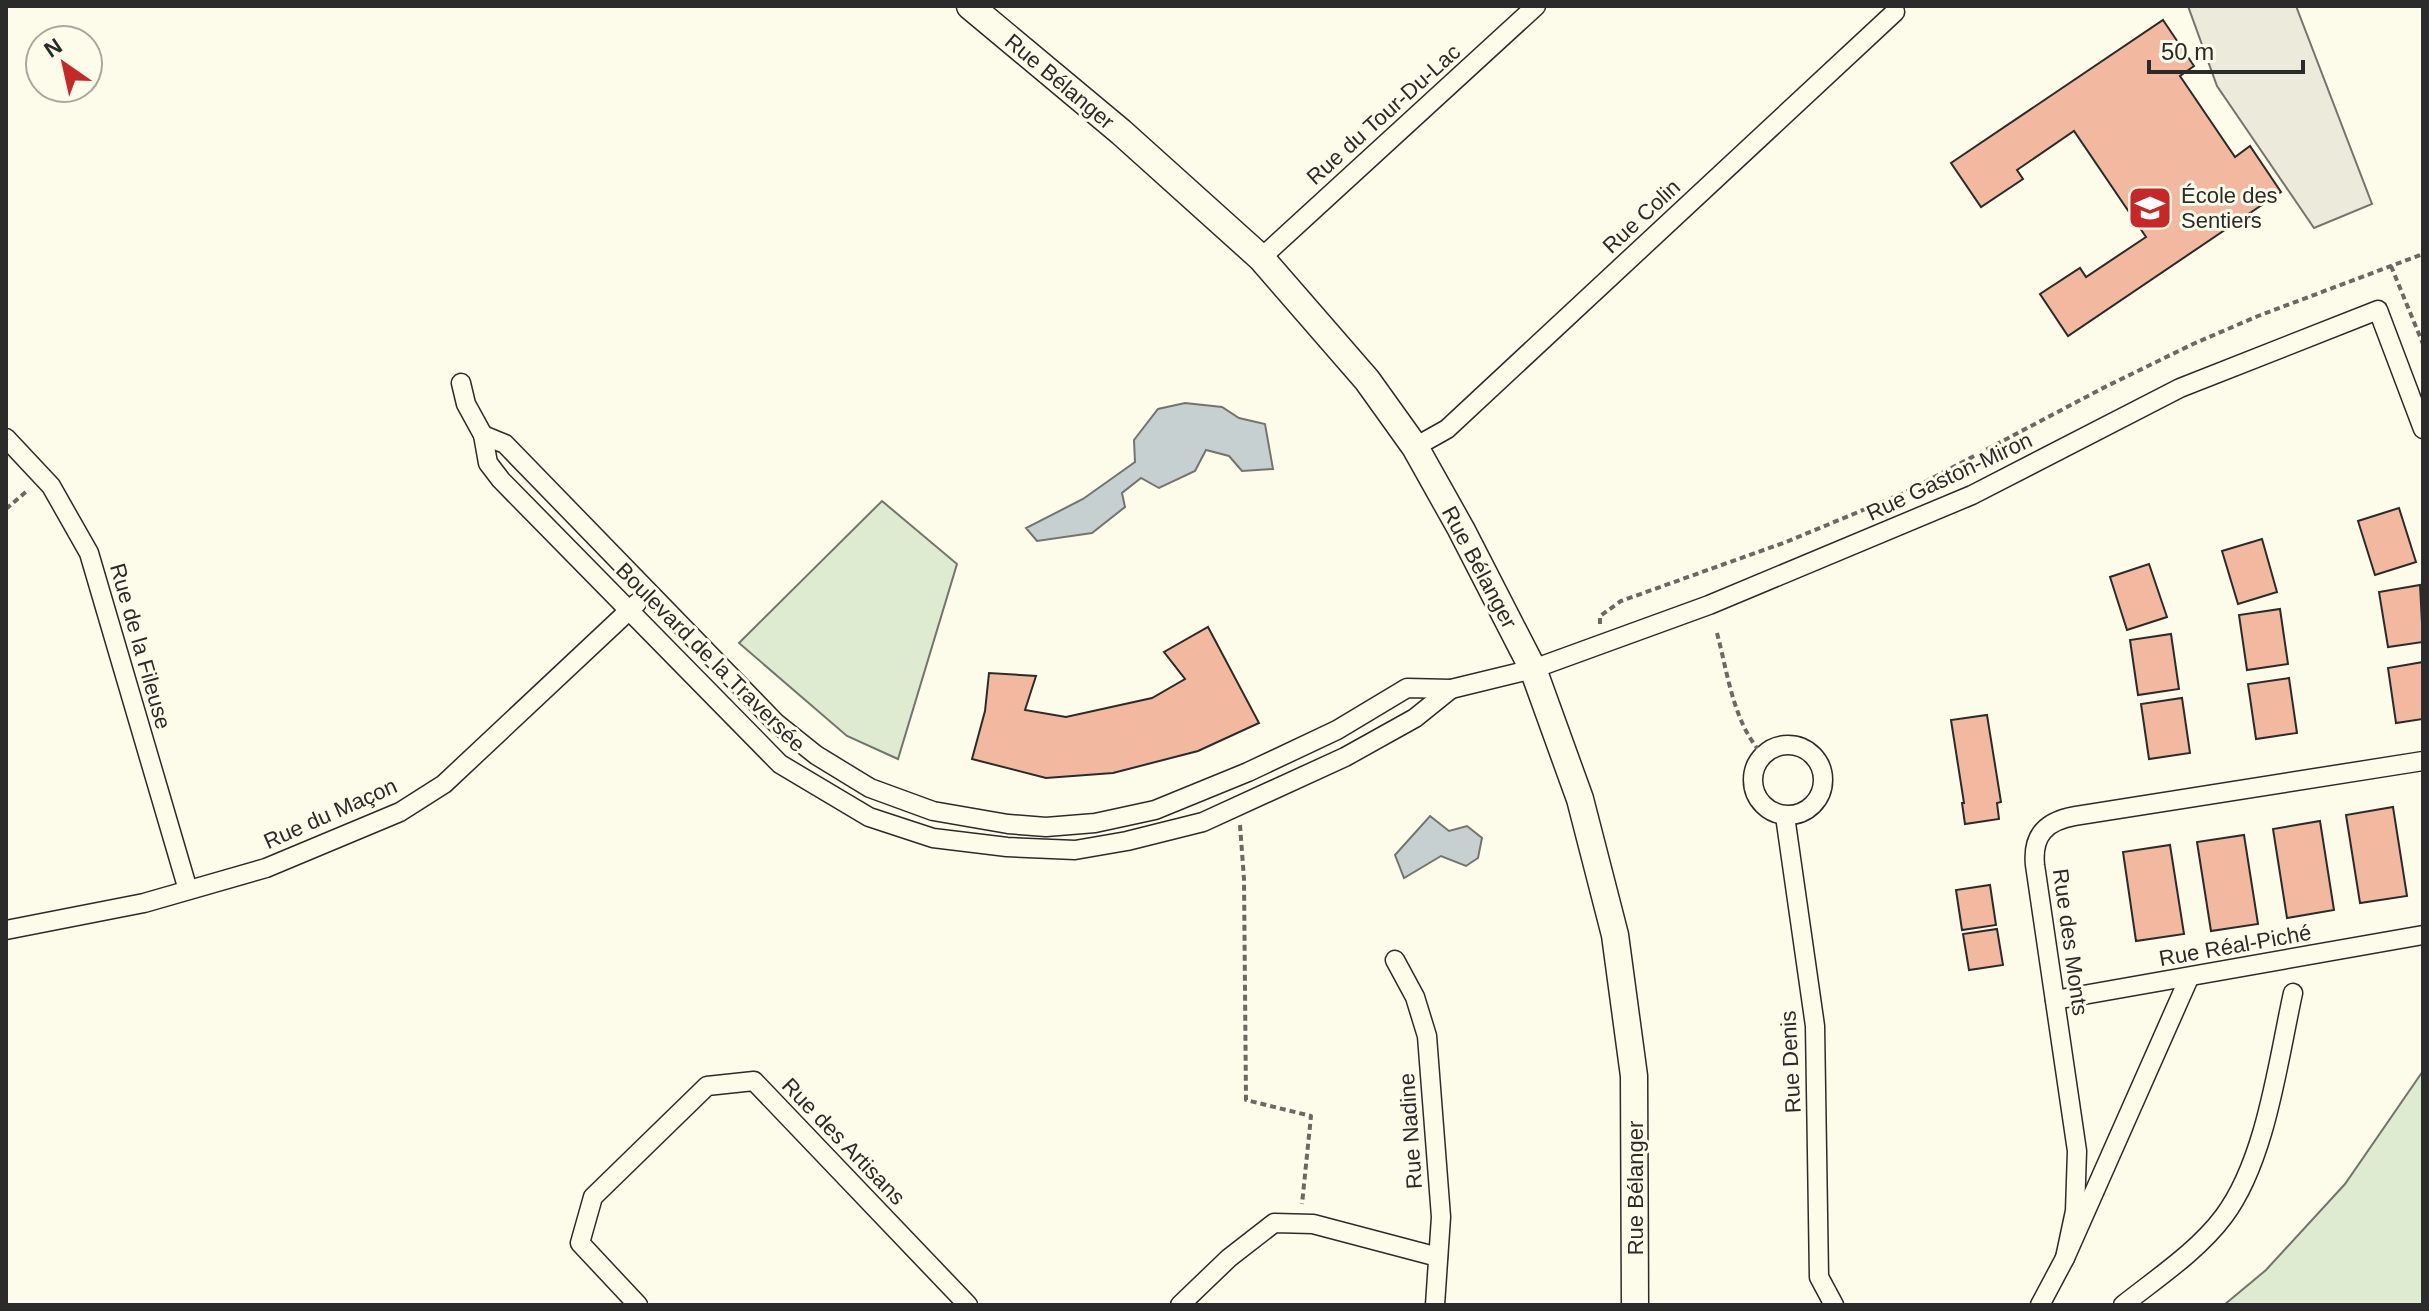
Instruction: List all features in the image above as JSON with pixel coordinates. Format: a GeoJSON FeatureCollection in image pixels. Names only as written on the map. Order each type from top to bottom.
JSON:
{"type":"FeatureCollection","features":[{"type":"Feature","properties":{"kind":"street","name":"Rue Bélanger"},"geometry":{"type":"LineString","coordinates":[[970,6],[1121,132],[1261,258],[1367,380],[1415,447],[1533,669],[1580,799],[1615,935],[1634,1076],[1635,1305]]}},
{"type":"Feature","properties":{"kind":"street","name":"Rue du Tour-Du-Lac"},"geometry":{"type":"LineString","coordinates":[[1261,258],[1536,6]]}},
{"type":"Feature","properties":{"kind":"street","name":"Rue Colin"},"geometry":{"type":"LineString","coordinates":[[1415,447],[1447,429],[1895,12]]}},
{"type":"Feature","properties":{"kind":"street","name":"Rue Gaston-Miron"},"geometry":{"type":"LineString","coordinates":[[1533,669],[1709,605],[1906,524],[2019,472],[2180,388],[2378,310],[2423,429]]}},
{"type":"Feature","properties":{"kind":"street","name":"Boulevard de la Traversée"},"geometry":{"type":"LineString","coordinates":[[461,383],[471,416],[483,435],[488,463],[501,480],[780,764],[869,817],[933,838],[1007,847],[1075,850],[1203,822],[1345,757],[1415,718],[1451,689]]}},
{"type":"Feature","properties":{"kind":"street","name":"Boulevard de la Traversée"},"geometry":{"type":"LineString","coordinates":[[483,435],[505,444],[776,723],[816,755],[870,788],[933,811],[1046,827],[1095,823],[1155,810],[1248,772],[1337,730],[1407,688],[1451,689],[1533,669]]}},
{"type":"Feature","properties":{"kind":"street","name":"Rue de la Fileuse"},"geometry":{"type":"LineString","coordinates":[[6,438],[51,486],[89,553],[188,890]]}},
{"type":"Feature","properties":{"kind":"street","name":"Rue du Maçon"},"geometry":{"type":"LineString","coordinates":[[6,930],[144,903],[266,868],[400,812],[444,784],[649,593]]}},
{"type":"Feature","properties":{"kind":"street"},"geometry":{"type":"LineString","coordinates":[[1796,745],[1807,750],[1821,768],[1823,780],[1816,802],[1808,810],[1785,816],[1764,807],[1752,787],[1756,764],[1763,755],[1773,748],[1796,745]]}},
{"type":"Feature","properties":{"kind":"street","name":"Rue des Monts"},"geometry":{"type":"LineString","coordinates":[[2065,1258],[2075,1211],[2077,1151],[2034,856],[2036,840],[2050,823],[2075,816],[2423,761]]}},
{"type":"Feature","properties":{"kind":"street","name":"Rue Denis"},"geometry":{"type":"LineString","coordinates":[[1785,816],[1815,1026],[1819,1277],[1834,1305]]}},
{"type":"Feature","properties":{"kind":"street","name":"Rue Réal-Piché"},"geometry":{"type":"LineString","coordinates":[[2055,1000],[2423,935]]}},
{"type":"Feature","properties":{"kind":"street","name":"Rue Nadine"},"geometry":{"type":"LineString","coordinates":[[1395,960],[1415,997],[1427,1036],[1441,1217],[1435,1305]]}},
{"type":"Feature","properties":{"kind":"street","name":"Rue des Monts"},"geometry":{"type":"LineString","coordinates":[[2040,1305],[2065,1258],[2189,978]]}},
{"type":"Feature","properties":{"kind":"street"},"geometry":{"type":"LineString","coordinates":[[2123,1305],[2190,1251],[2224,1216],[2245,1180],[2267,1113],[2293,993]]}},
{"type":"Feature","properties":{"kind":"street","name":"Rue des Artisans"},"geometry":{"type":"LineString","coordinates":[[638,1305],[580,1243],[593,1197],[707,1086],[754,1081],[968,1305]]}},
{"type":"Feature","properties":{"kind":"street"},"geometry":{"type":"LineString","coordinates":[[1180,1305],[1229,1258],[1274,1223],[1313,1224],[1438,1257]]}},
{"type":"Feature","properties":{"kind":"path"},"geometry":{"type":"LineString","coordinates":[[1604,643],[1600,616],[1621,601],[1786,542],[1904,493],[2193,344],[2246,320],[2423,254]]}},
{"type":"Feature","properties":{"kind":"path"},"geometry":{"type":"LineString","coordinates":[[2391,266],[2423,344]]}},
{"type":"Feature","properties":{"kind":"path"},"geometry":{"type":"LineString","coordinates":[[6,509],[42,477]]}},
{"type":"Feature","properties":{"kind":"path"},"geometry":{"type":"LineString","coordinates":[[1717,633],[1740,721],[1763,755]]}},
{"type":"Feature","properties":{"kind":"path"},"geometry":{"type":"LineString","coordinates":[[1238,807],[1244,879],[1246,1100],[1311,1116],[1300,1224]]}},
{"type":"Feature","properties":{"kind":"green space"},"geometry":{"type":"Polygon","coordinates":[[[882,501],[957,564],[898,759],[847,736],[739,643],[882,501]]]}},
{"type":"Feature","properties":{"kind":"green space"},"geometry":{"type":"Polygon","coordinates":[[[2423,1071],[2423,1305],[2224,1305],[2266,1270],[2345,1184],[2423,1071]]]}},
{"type":"Feature","properties":{"kind":"shaded area"},"geometry":{"type":"Polygon","coordinates":[[[2188,6],[2296,6],[2372,204],[2314,228],[2217,86],[2188,6]]]}},
{"type":"Feature","properties":{"kind":"shaded area"},"geometry":{"type":"Polygon","coordinates":[[[1185,403],[1222,407],[1239,418],[1265,424],[1273,469],[1242,471],[1229,456],[1206,450],[1195,471],[1159,488],[1141,478],[1122,493],[1125,507],[1092,533],[1037,541],[1026,528],[1083,499],[1135,462],[1134,440],[1158,409],[1185,403]]]}},
{"type":"Feature","properties":{"kind":"shaded area"},"geometry":{"type":"Polygon","coordinates":[[[1430,816],[1449,831],[1467,826],[1482,838],[1478,858],[1466,866],[1441,856],[1404,878],[1395,855],[1430,816]]]}},
{"type":"Feature","properties":{"kind":"building"},"geometry":{"type":"Polygon","coordinates":[[[2163,20],[2194,66],[2180,76],[2235,157],[2250,146],[2281,192],[2068,336],[2040,294],[2080,268],[2086,277],[2146,237],[2074,131],[2017,170],[2023,179],[1981,207],[1951,163],[2163,20]]]}},
{"type":"Feature","properties":{"kind":"building"},"geometry":{"type":"Polygon","coordinates":[[[2399,508],[2416,562],[2375,575],[2358,521],[2399,508]]]}},
{"type":"Feature","properties":{"kind":"building"},"geometry":{"type":"Polygon","coordinates":[[[2262,539],[2277,592],[2238,604],[2222,551],[2262,539]]]}},
{"type":"Feature","properties":{"kind":"building"},"geometry":{"type":"Polygon","coordinates":[[[2149,564],[2167,617],[2127,630],[2110,577],[2149,564]]]}},
{"type":"Feature","properties":{"kind":"building"},"geometry":{"type":"Polygon","coordinates":[[[2420,585],[2423,642],[2388,647],[2379,592],[2420,585]]]}},
{"type":"Feature","properties":{"kind":"building"},"geometry":{"type":"Polygon","coordinates":[[[2280,609],[2288,664],[2247,670],[2239,615],[2280,609]]]}},
{"type":"Feature","properties":{"kind":"building"},"geometry":{"type":"Polygon","coordinates":[[[1208,627],[1259,723],[1198,751],[1113,773],[1046,778],[972,759],[985,711],[989,673],[1036,676],[1025,710],[1066,717],[1152,698],[1185,679],[1164,652],[1208,627]]]}},
{"type":"Feature","properties":{"kind":"building"},"geometry":{"type":"Polygon","coordinates":[[[2171,634],[2179,689],[2138,695],[2130,640],[2171,634]]]}},
{"type":"Feature","properties":{"kind":"building"},"geometry":{"type":"Polygon","coordinates":[[[2423,662],[2423,719],[2396,723],[2388,668],[2423,662]]]}},
{"type":"Feature","properties":{"kind":"building"},"geometry":{"type":"Polygon","coordinates":[[[2289,678],[2297,733],[2256,739],[2248,684],[2289,678]]]}},
{"type":"Feature","properties":{"kind":"building"},"geometry":{"type":"Polygon","coordinates":[[[2182,698],[2190,753],[2149,759],[2141,704],[2182,698]]]}},
{"type":"Feature","properties":{"kind":"building"},"geometry":{"type":"Polygon","coordinates":[[[1987,715],[2001,802],[1997,803],[1999,819],[1965,824],[1951,720],[1987,715]]]}},
{"type":"Feature","properties":{"kind":"building"},"geometry":{"type":"Polygon","coordinates":[[[2393,807],[2407,896],[2360,903],[2346,815],[2393,807]]]}},
{"type":"Feature","properties":{"kind":"building"},"geometry":{"type":"Polygon","coordinates":[[[2320,821],[2334,910],[2287,918],[2273,829],[2320,821]]]}},
{"type":"Feature","properties":{"kind":"building"},"geometry":{"type":"Polygon","coordinates":[[[2244,835],[2258,924],[2211,931],[2197,842],[2244,835]]]}},
{"type":"Feature","properties":{"kind":"building"},"geometry":{"type":"Polygon","coordinates":[[[2170,845],[2184,934],[2136,941],[2123,852],[2170,845]]]}},
{"type":"Feature","properties":{"kind":"building"},"geometry":{"type":"Polygon","coordinates":[[[1990,885],[1996,925],[1962,930],[1956,890],[1990,885]]]}},
{"type":"Feature","properties":{"kind":"building"},"geometry":{"type":"Polygon","coordinates":[[[1997,929],[2003,965],[1969,970],[1963,934],[1997,929]]]}},
{"type":"Feature","properties":{"kind":"place","name":"École des Sentiers"},"geometry":{"type":"Point","coordinates":[2150,208]}}]}
